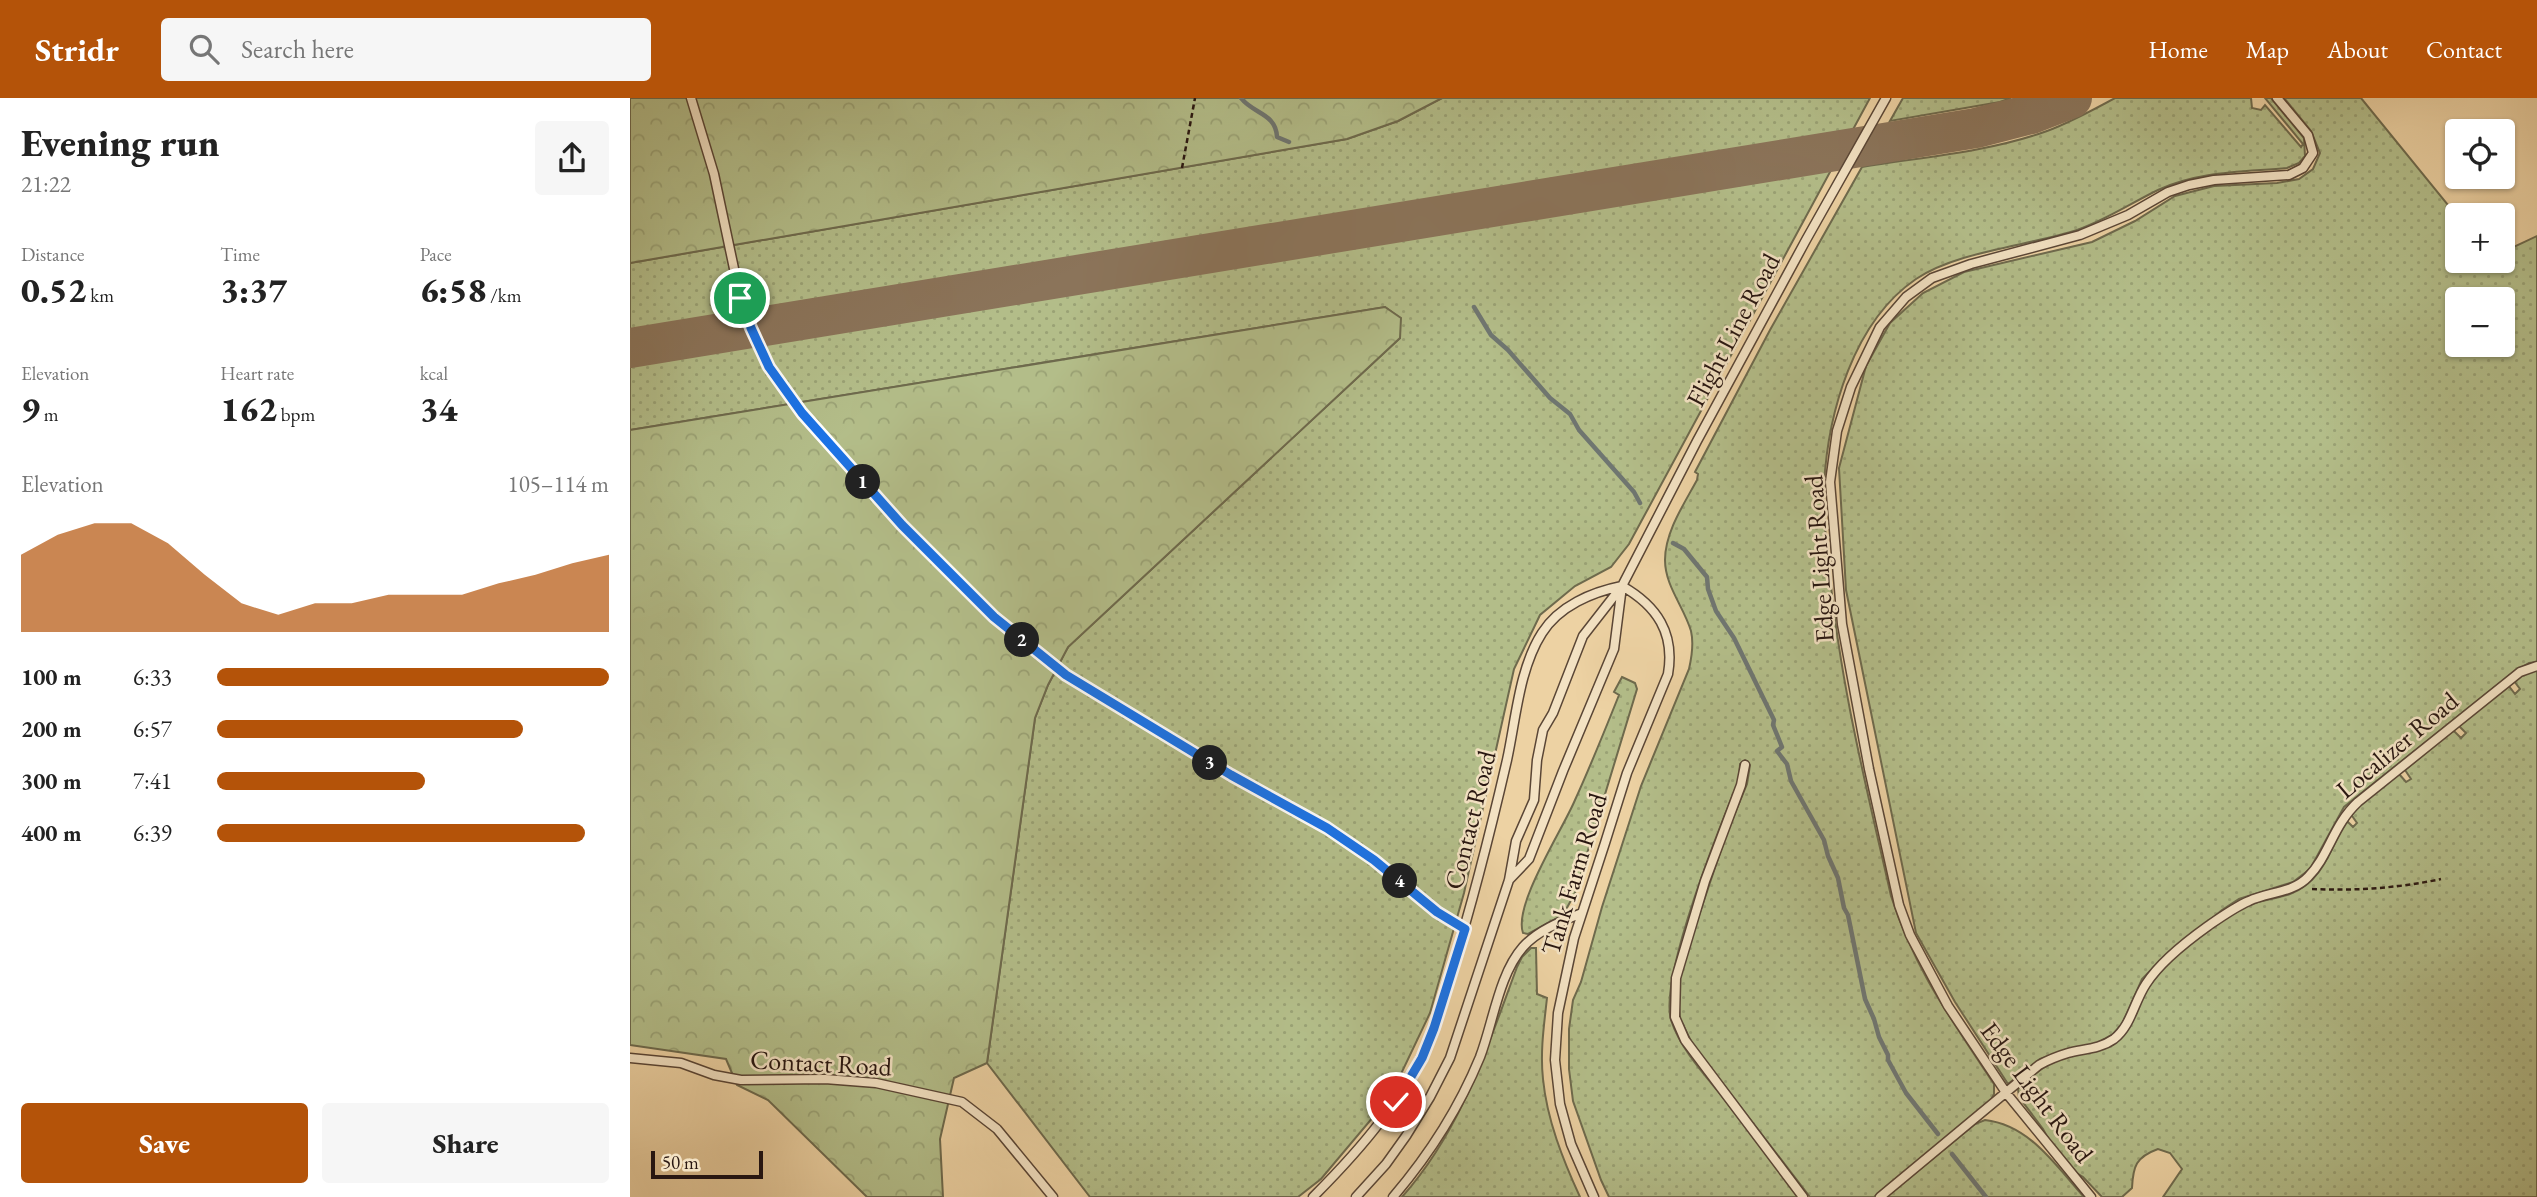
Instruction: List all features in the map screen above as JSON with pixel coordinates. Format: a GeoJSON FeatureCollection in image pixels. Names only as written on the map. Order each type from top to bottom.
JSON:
{"type":"FeatureCollection","features":[{"type":"Feature","properties":{"kind":"lane"},"geometry":{"type":"LineString","coordinates":[[691,98],[714,174],[740,298],[760,349],[780,384],[802,413],[902,525],[994,617],[1066,675],[1231,775],[1327,828],[1374,860],[1437,912],[1465,929]]}},
{"type":"Feature","properties":{"kind":"lane","name":"Flight Line Road"},"geometry":{"type":"LineString","coordinates":[[1356,1197],[1386,1164],[1406,1136],[1441,1077],[1454,1045],[1509,880],[1516,841],[1534,800],[1537,760],[1543,730],[1553,713],[1583,636],[1622,586],[1799,252],[1886,98]]}},
{"type":"Feature","properties":{"kind":"lane","name":"Edge Light Road"},"geometry":{"type":"LineString","coordinates":[[2091,1197],[2007,1094],[1948,1006],[1910,935],[1890,870],[1842,624],[1830,482],[1843,410],[1861,363],[1880,327],[1906,297],[1932,278],[1971,264],[2080,235],[2128,215],[2168,192],[2189,185],[2214,180],[2289,175],[2303,167],[2313,153],[2308,135],[2277,98]]}},
{"type":"Feature","properties":{"kind":"lane","name":"Contact Road"},"geometry":{"type":"LineString","coordinates":[[1313,1197],[1361,1147],[1385,1117],[1414,1072],[1434,1028],[1465,929],[1520,696],[1543,632],[1565,609],[1587,596],[1622,586]]}},
{"type":"Feature","properties":{"kind":"lane","name":"Flight Line Road"},"geometry":{"type":"LineString","coordinates":[[1509,880],[1529,859],[1614,649],[1622,586]]}},
{"type":"Feature","properties":{"kind":"lane","name":"Tank Farm Road"},"geometry":{"type":"LineString","coordinates":[[1594,1197],[1578,1164],[1565,1124],[1555,1060],[1562,988],[1582,913],[1628,773],[1668,674],[1670,661],[1669,640],[1662,621],[1641,598],[1622,586]]}},
{"type":"Feature","properties":{"kind":"lane","name":"Localizer Road"},"geometry":{"type":"LineString","coordinates":[[1881,1197],[2039,1065],[2065,1054],[2101,1046],[2116,1038],[2146,983],[2175,953],[2205,929],[2250,900],[2291,888],[2307,878],[2315,869],[2337,827],[2357,802],[2519,672],[2537,666]]}},
{"type":"Feature","properties":{"kind":"lane"},"geometry":{"type":"LineString","coordinates":[[1745,765],[1741,785],[1688,933],[1676,978],[1675,1017],[1685,1040],[1803,1197]]}},
{"type":"Feature","properties":{"kind":"lane"},"geometry":{"type":"LineString","coordinates":[[1393,1197],[1437,1140],[1460,1099],[1480,1056],[1517,954],[1524,945],[1546,929],[1582,913]]}},
{"type":"Feature","properties":{"kind":"lane","name":"Contact Road"},"geometry":{"type":"LineString","coordinates":[[630,1058],[681,1062],[714,1075],[741,1080],[825,1079],[876,1083],[962,1102],[997,1129],[1053,1197]]}},
{"type":"Feature","properties":{"kind":"path"},"geometry":{"type":"LineString","coordinates":[[1182,168],[1195,98]]}},
{"type":"Feature","properties":{"kind":"path"},"geometry":{"type":"LineString","coordinates":[[2291,888],[2340,890],[2417,884],[2441,879]]}},
{"type":"Feature","properties":{"kind":"green space"},"geometry":{"type":"Polygon","coordinates":[[[630,98],[1442,98],[1398,121],[1347,139],[630,263],[630,98]]]}},
{"type":"Feature","properties":{"kind":"green space"},"geometry":{"type":"Polygon","coordinates":[[[1442,98],[1870,98],[1629,544],[1611,567],[1575,586],[1540,615],[1514,669],[1464,893],[1430,1013],[1390,1097],[1321,1179],[1298,1197],[1090,1197],[987,1063],[1035,718],[1048,685],[1068,647],[1400,338],[1400,318],[1385,307],[630,430],[630,263],[1347,139],[1398,121],[1442,98]]]}},
{"type":"Feature","properties":{"kind":"green space"},"geometry":{"type":"Polygon","coordinates":[[[1903,98],[2011,98],[1890,121],[1903,98]]]}},
{"type":"Feature","properties":{"kind":"green space"},"geometry":{"type":"Polygon","coordinates":[[[2115,98],[2251,98],[2252,108],[2261,110],[2265,105],[2301,147],[2303,144],[2265,98],[2271,98],[2304,138],[2305,156],[2299,163],[2287,168],[2221,173],[2173,184],[2077,230],[1972,255],[1916,279],[1894,297],[1860,344],[1838,400],[1827,457],[1824,519],[1840,656],[1891,896],[1923,972],[1994,1084],[1994,1094],[1991,1100],[1874,1197],[1810,1197],[1693,1045],[1680,1019],[1678,996],[1681,969],[1727,832],[1747,784],[1750,765],[1745,760],[1740,764],[1739,780],[1682,937],[1670,999],[1671,1020],[1693,1060],[1799,1197],[1609,1197],[1573,1101],[1569,1069],[1569,1029],[1573,1000],[1581,982],[1641,786],[1689,669],[1691,631],[1671,588],[1665,560],[1672,529],[1697,480],[1698,474],[1695,472],[1770,330],[1862,167],[1979,149],[2025,138],[2065,124],[2115,98]]]}},
{"type":"Feature","properties":{"kind":"green space"},"geometry":{"type":"Polygon","coordinates":[[[2284,98],[2361,98],[2446,203],[2445,273],[2515,273],[2515,246],[2537,236],[2537,662],[2529,663],[2511,674],[2344,807],[2310,869],[2293,882],[2239,899],[2156,965],[2142,979],[2122,1024],[2113,1034],[2097,1043],[2040,1059],[2008,1084],[1955,1002],[1916,933],[1846,590],[1839,468],[1866,366],[1890,323],[1923,293],[1964,272],[2092,242],[2135,221],[2175,196],[2214,186],[2277,183],[2299,179],[2313,169],[2320,153],[2311,131],[2284,98]]]}},
{"type":"Feature","properties":{"kind":"green space"},"geometry":{"type":"Polygon","coordinates":[[[1385,307],[1401,318],[1400,338],[1068,647],[1048,685],[1035,718],[987,1063],[954,1078],[940,1139],[943,1197],[867,1197],[768,1100],[737,1085],[726,1059],[630,1045],[630,430],[1385,307]]]}},
{"type":"Feature","properties":{"kind":"green space"},"geometry":{"type":"Polygon","coordinates":[[[2537,669],[2537,1197],[2163,1197],[2182,1169],[2170,1153],[2158,1149],[2145,1155],[2137,1163],[2132,1188],[2122,1197],[2102,1197],[2083,1177],[2062,1164],[2043,1129],[2019,1097],[2018,1089],[2040,1070],[2064,1057],[2117,1041],[2150,984],[2180,952],[2229,914],[2301,889],[2325,863],[2346,820],[2353,827],[2357,823],[2350,813],[2399,774],[2406,782],[2411,779],[2405,770],[2453,730],[2461,738],[2466,733],[2459,726],[2508,685],[2515,694],[2520,689],[2514,681],[2526,672],[2537,669]]]}},
{"type":"Feature","properties":{"kind":"green space"},"geometry":{"type":"Polygon","coordinates":[[[1622,677],[1635,683],[1637,689],[1575,893],[1563,915],[1528,934],[1523,933],[1525,904],[1587,774],[1619,695],[1614,692],[1622,677]]]}},
{"type":"Feature","properties":{"kind":"green space"},"geometry":{"type":"Polygon","coordinates":[[[1531,948],[1536,948],[1537,994],[1547,998],[1542,1059],[1548,1110],[1580,1197],[1402,1197],[1441,1145],[1456,1117],[1483,1058],[1517,967],[1531,948]]]}},
{"type":"Feature","properties":{"kind":"green space"},"geometry":{"type":"Polygon","coordinates":[[[1985,1120],[2001,1123],[2029,1138],[2084,1197],[1886,1197],[1975,1124],[1985,1120]]]}},
{"type":"Feature","properties":{"kind":"waterway"},"geometry":{"type":"LineString","coordinates":[[1241,98],[1273,123],[1277,137],[1289,142]]}},
{"type":"Feature","properties":{"kind":"waterway"},"geometry":{"type":"LineString","coordinates":[[1474,307],[1491,335],[1508,350],[1550,398],[1570,414],[1579,430],[1634,492],[1640,503]]}},
{"type":"Feature","properties":{"kind":"waterway"},"geometry":{"type":"LineString","coordinates":[[1673,543],[1684,549],[1707,577],[1708,589],[1716,611],[1734,638],[1774,720],[1773,725],[1782,747],[1777,751],[1787,764],[1791,781],[1824,840],[1838,878],[1865,999],[1888,1060],[1906,1093],[1938,1134]]}},
{"type":"Feature","properties":{"kind":"waterway"},"geometry":{"type":"LineString","coordinates":[[1952,1154],[1986,1197]]}},
{"type":"Feature","properties":{"kind":"taxiway"},"geometry":{"type":"LineString","coordinates":[[630,348],[1976,128],[2031,114],[2072,98]]}},
{"type":"Feature","properties":{"kind":"route"},"geometry":{"type":"LineString","coordinates":[[740,298],[769,367],[802,413],[902,525],[994,617],[1046,661],[1087,689],[1351,843],[1437,912],[1465,929],[1434,1028],[1422,1058],[1396,1102]]}}]}
